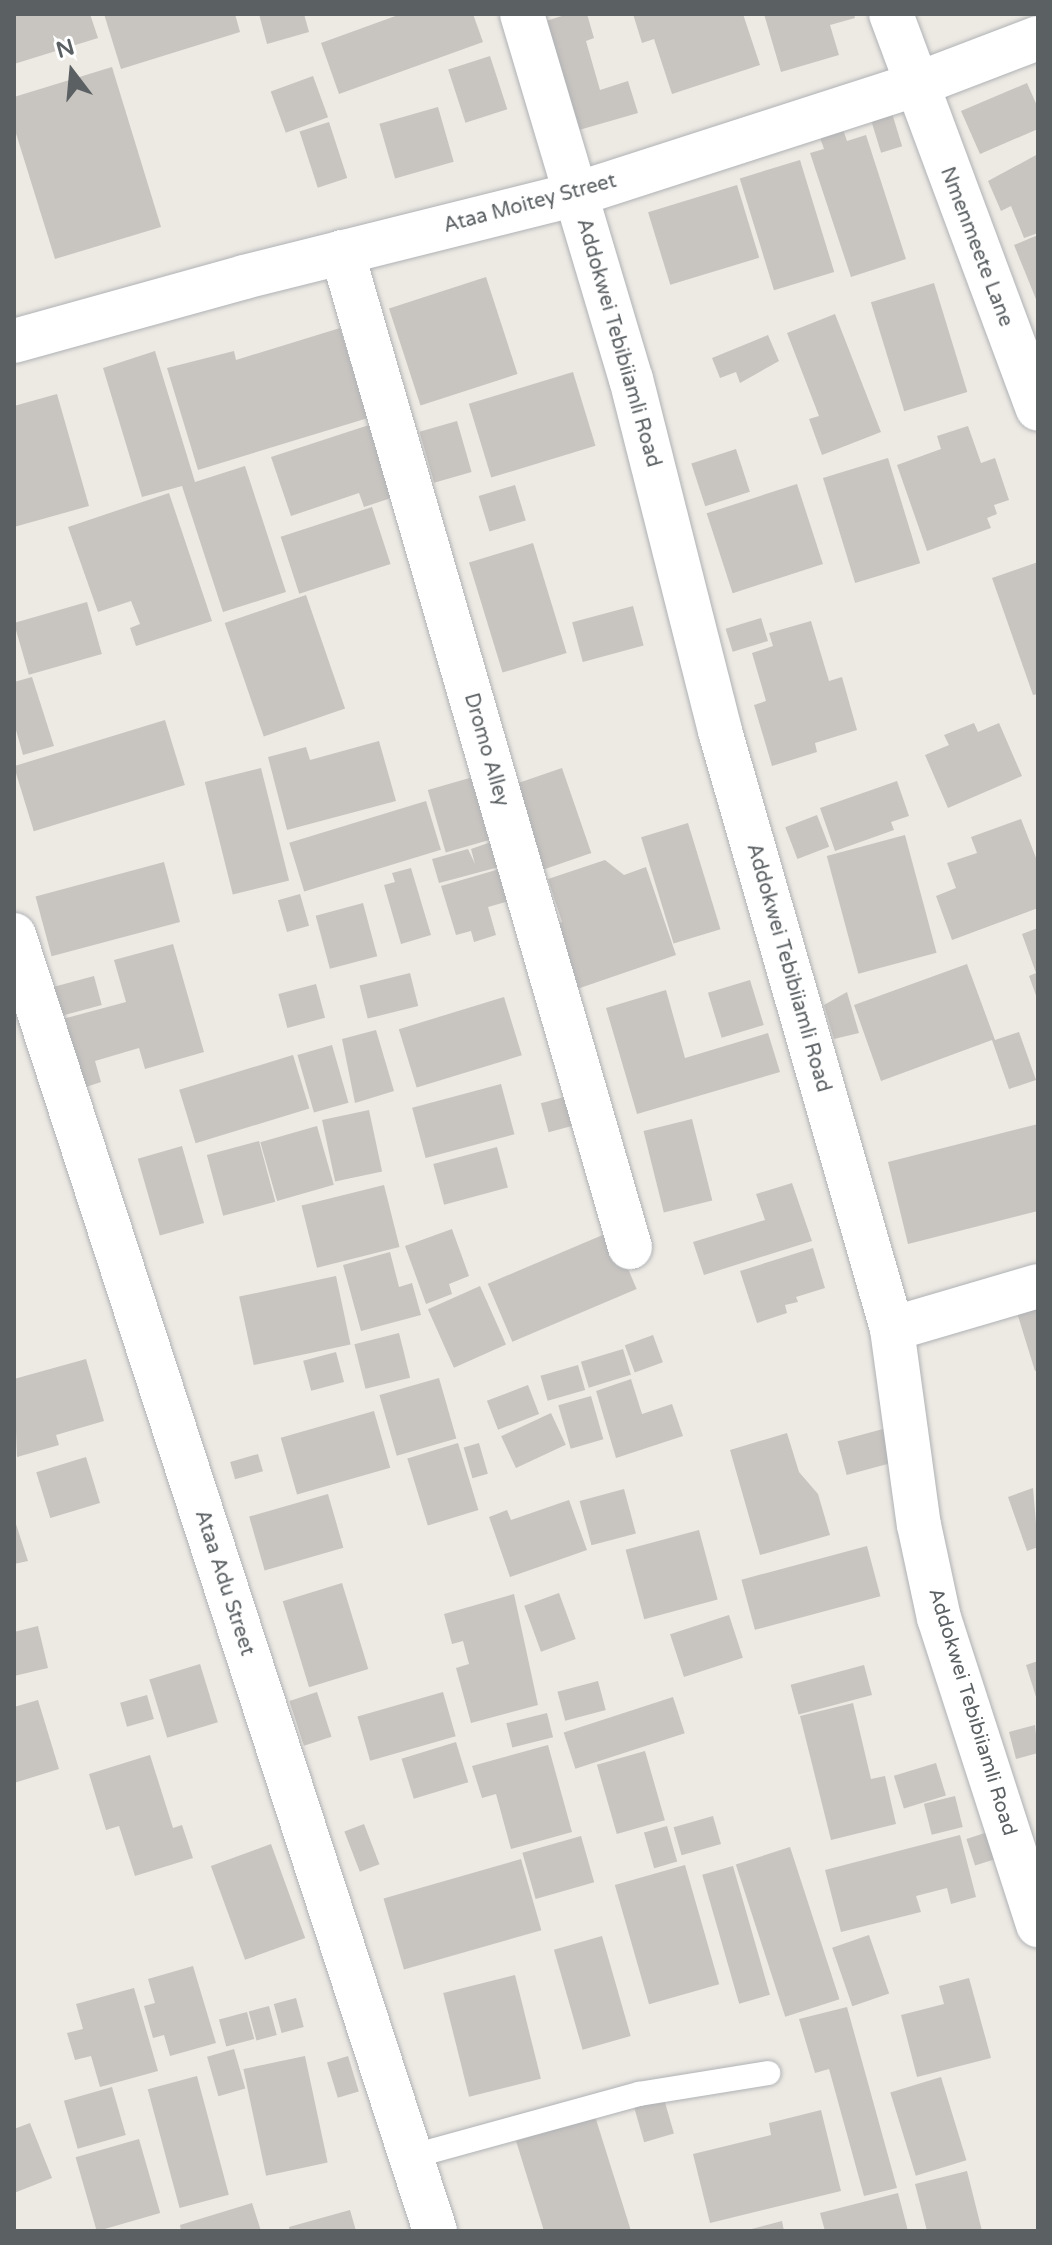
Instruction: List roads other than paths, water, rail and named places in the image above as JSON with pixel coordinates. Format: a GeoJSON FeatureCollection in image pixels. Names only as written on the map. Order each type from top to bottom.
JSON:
{"type":"FeatureCollection","features":[{"type":"Feature","properties":{"kind":"street","name":"Addokwei Tebibiiamli Road"},"geometry":{"type":"LineString","coordinates":[[522,14],[631,379],[720,731],[892,1329],[919,1525],[939,1618],[1038,1925]]}},
{"type":"Feature","properties":{"kind":"street","name":"Nmenmeete Lane"},"geometry":{"type":"LineString","coordinates":[[891,14],[1038,409]]}},
{"type":"Feature","properties":{"kind":"street","name":"Ataa Moitey Street"},"geometry":{"type":"LineString","coordinates":[[14,341],[342,252],[577,194],[915,85],[1038,38]]}},
{"type":"Feature","properties":{"kind":"street","name":"Dromo Alley"},"geometry":{"type":"LineString","coordinates":[[342,252],[630,1247]]}},
{"type":"Feature","properties":{"kind":"street","name":"Ataa Adu Street"},"geometry":{"type":"LineString","coordinates":[[14,935],[435,2231]]}},
{"type":"Feature","properties":{"kind":"street"},"geometry":{"type":"LineString","coordinates":[[892,1329],[1038,1286]]}},
{"type":"Feature","properties":{"kind":"lane"},"geometry":{"type":"LineString","coordinates":[[410,2157],[639,2094],[768,2073]]}}]}
